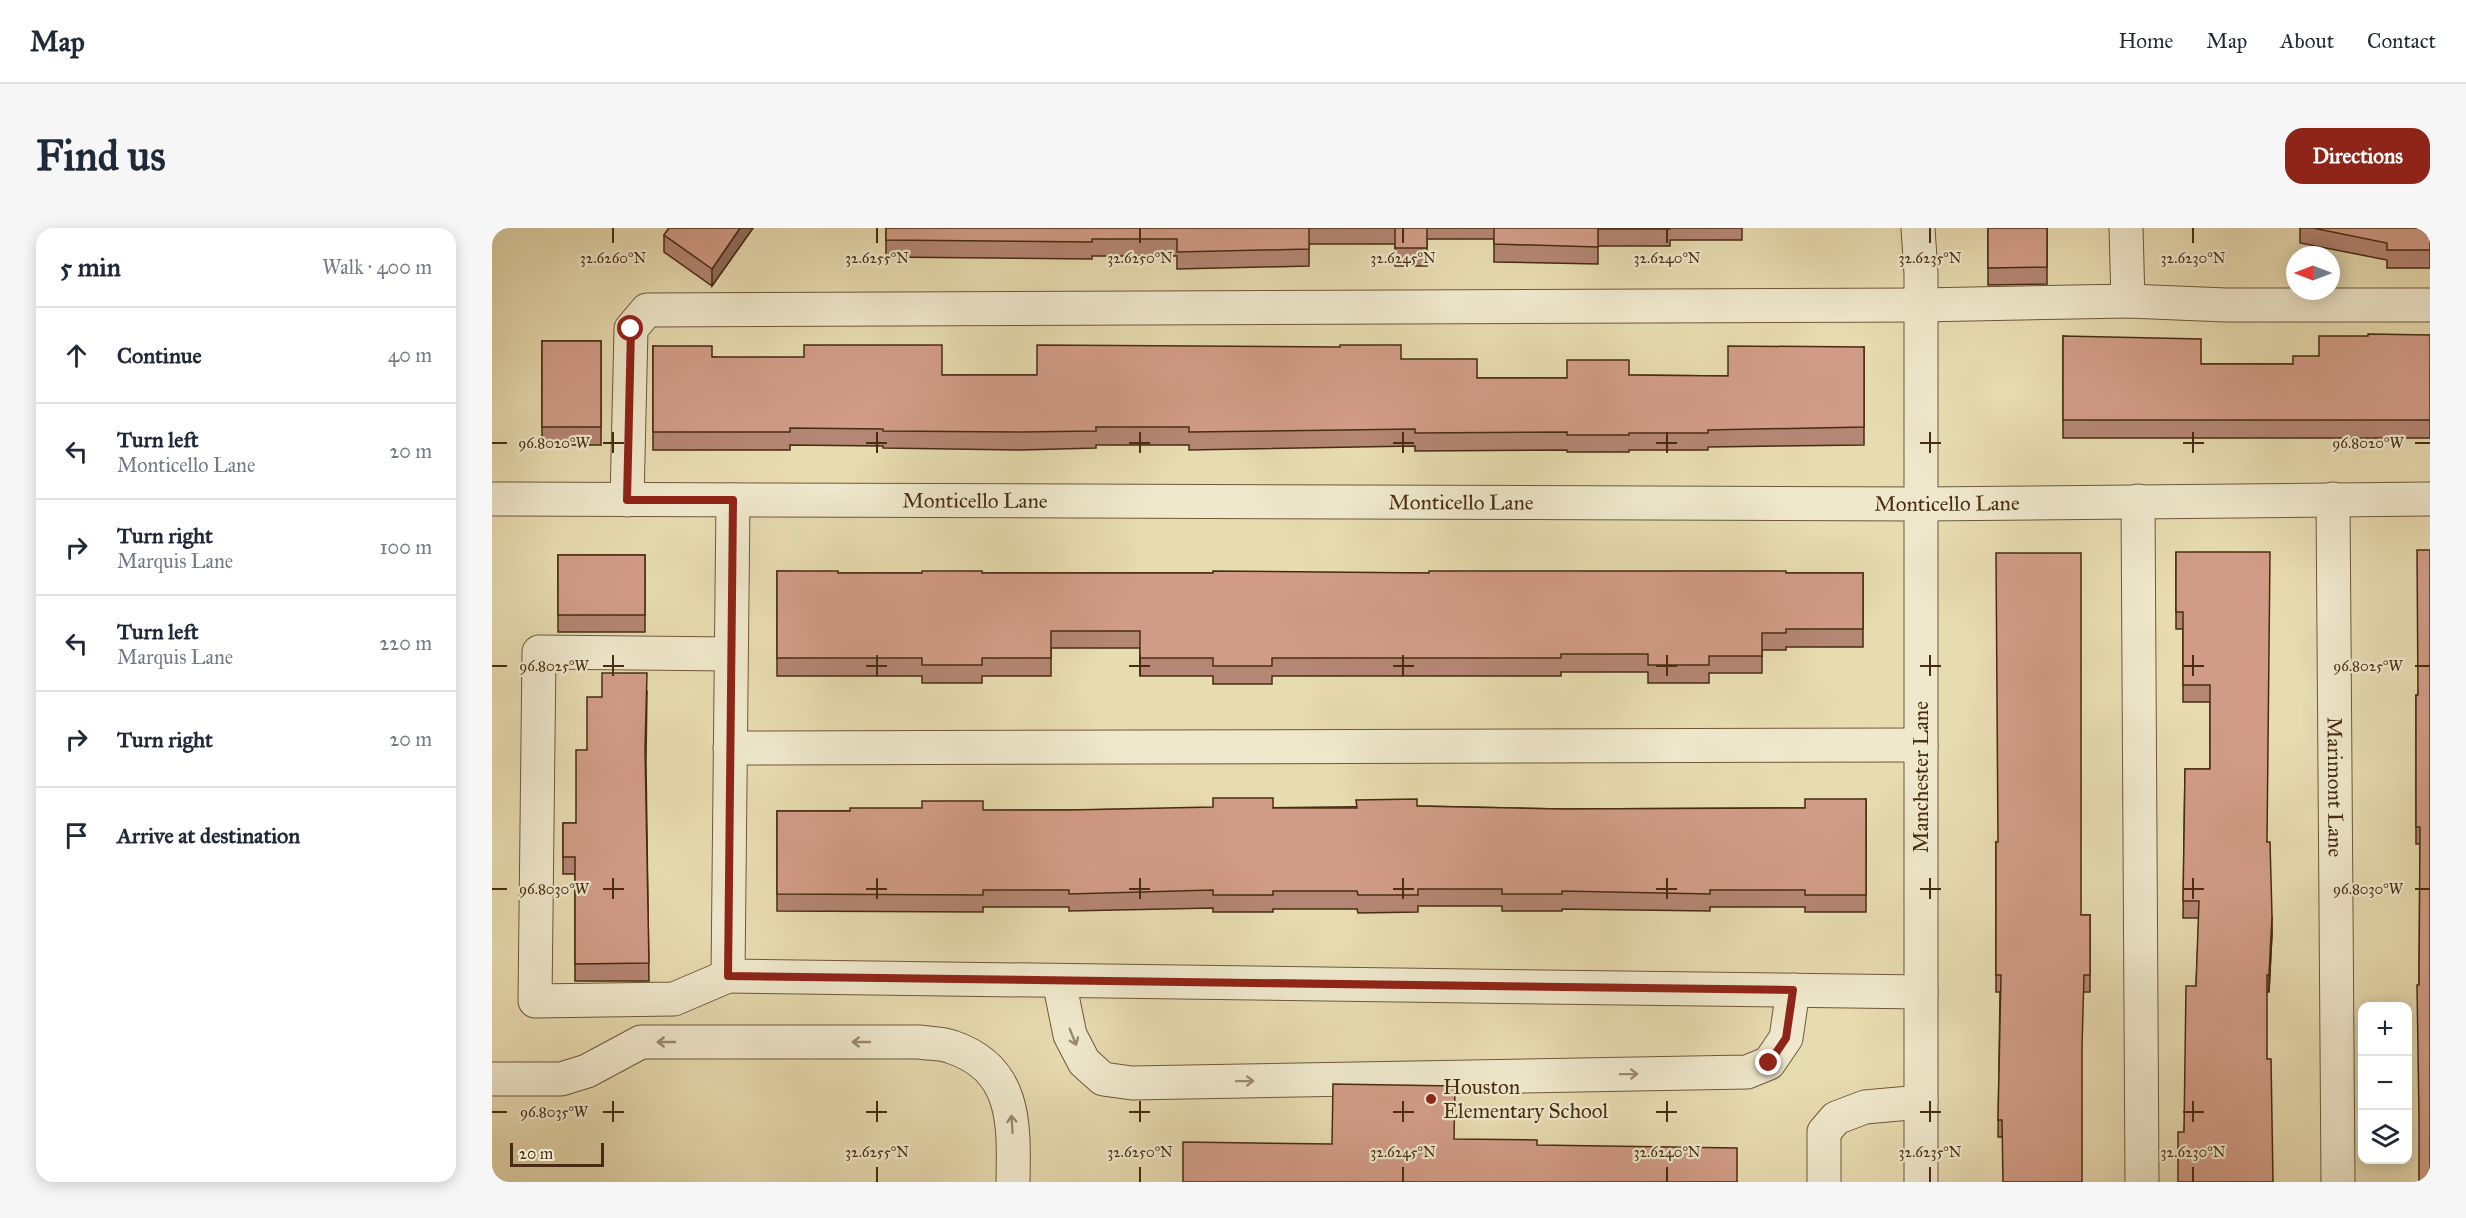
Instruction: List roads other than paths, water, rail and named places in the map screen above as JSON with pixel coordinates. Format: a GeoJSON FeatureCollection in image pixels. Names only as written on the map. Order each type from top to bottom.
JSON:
{"type":"FeatureCollection","features":[{"type":"Feature","properties":{"kind":"street","name":"Manchester Lane"},"geometry":{"type":"LineString","coordinates":[[1918,228],[1921,305],[1921,1182]]}},
{"type":"Feature","properties":{"kind":"street"},"geometry":{"type":"LineString","coordinates":[[2126,228],[2128,301]]}},
{"type":"Feature","properties":{"kind":"street"},"geometry":{"type":"LineString","coordinates":[[627,500],[631,329],[647,310],[1921,305],[2128,301],[2226,305],[2430,305]]}},
{"type":"Feature","properties":{"kind":"street","name":"Monticello Lane"},"geometry":{"type":"LineString","coordinates":[[492,499],[1921,504],[2430,499]]}},
{"type":"Feature","properties":{"kind":"street","name":"Marimont Lane"},"geometry":{"type":"LineString","coordinates":[[2332,499],[2338,1182]]}},
{"type":"Feature","properties":{"kind":"street"},"geometry":{"type":"LineString","coordinates":[[728,976],[733,500]]}},
{"type":"Feature","properties":{"kind":"street"},"geometry":{"type":"LineString","coordinates":[[2138,501],[2142,1182]]}},
{"type":"Feature","properties":{"kind":"street"},"geometry":{"type":"LineString","coordinates":[[731,654],[539,652],[535,1001],[674,999],[728,976],[1921,992]]}},
{"type":"Feature","properties":{"kind":"street"},"geometry":{"type":"LineString","coordinates":[[730,748],[1921,745]]}},
{"type":"Feature","properties":{"kind":"street"},"geometry":{"type":"LineString","coordinates":[[1059,981],[1070,1035],[1084,1062],[1103,1079],[1132,1083],[1747,1072],[1769,1063],[1786,1038],[1793,990]]}},
{"type":"Feature","properties":{"kind":"street"},"geometry":{"type":"LineString","coordinates":[[492,1079],[561,1079],[587,1071],[641,1042],[920,1042],[951,1046],[978,1060],[999,1083],[1011,1111],[1013,1182]]}},
{"type":"Feature","properties":{"kind":"street"},"geometry":{"type":"LineString","coordinates":[[1824,1182],[1824,1132],[1836,1118],[1865,1107],[1921,1102]]}},
{"type":"Feature","properties":{"kind":"place","name":"Houston Elementary School"},"geometry":{"type":"Point","coordinates":[1431,1099]}}]}
